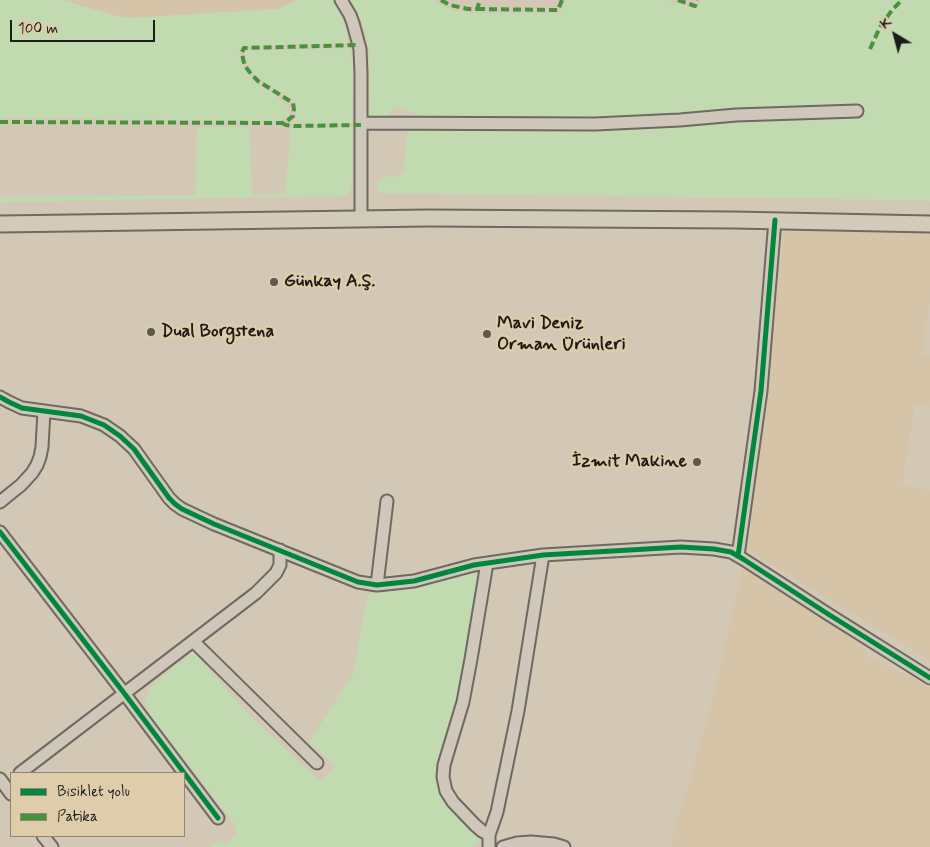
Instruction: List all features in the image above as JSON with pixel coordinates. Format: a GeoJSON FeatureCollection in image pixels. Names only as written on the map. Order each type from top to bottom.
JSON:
{"type":"FeatureCollection","features":[{"type":"Feature","properties":{"kind":"main road"},"geometry":{"type":"LineString","coordinates":[[0,224],[361,214],[438,208],[930,214]]}},
{"type":"Feature","properties":{"kind":"main road"},"geometry":{"type":"LineString","coordinates":[[0,215],[361,214],[428,218],[775,220],[930,224]]}},
{"type":"Feature","properties":{"kind":"street"},"geometry":{"type":"LineString","coordinates":[[341,0],[350,15],[360,48],[361,214]]}},
{"type":"Feature","properties":{"kind":"street"},"geometry":{"type":"LineString","coordinates":[[361,123],[595,124],[857,111]]}},
{"type":"Feature","properties":{"kind":"street"},"geometry":{"type":"LineString","coordinates":[[738,556],[761,391],[775,220]]}},
{"type":"Feature","properties":{"kind":"street"},"geometry":{"type":"LineString","coordinates":[[1,399],[22,408],[80,416],[104,426],[120,436],[134,450],[175,504],[214,524],[358,582],[377,584],[414,581],[474,565],[543,556],[681,547],[714,549],[730,552],[738,556],[930,678]]}},
{"type":"Feature","properties":{"kind":"street"},"geometry":{"type":"LineString","coordinates":[[0,502],[21,485],[37,465],[42,447],[44,411]]}},
{"type":"Feature","properties":{"kind":"street"},"geometry":{"type":"LineString","coordinates":[[377,584],[387,501]]}},
{"type":"Feature","properties":{"kind":"street"},"geometry":{"type":"LineString","coordinates":[[0,532],[183,772]]}},
{"type":"Feature","properties":{"kind":"street"},"geometry":{"type":"LineString","coordinates":[[21,772],[256,593],[276,573],[280,565],[280,550]]}},
{"type":"Feature","properties":{"kind":"street"},"geometry":{"type":"LineString","coordinates":[[489,847],[489,835],[496,812],[518,711],[543,556]]}},
{"type":"Feature","properties":{"kind":"street"},"geometry":{"type":"LineString","coordinates":[[487,563],[464,693],[444,765],[443,777],[446,791],[453,802],[475,825],[489,835]]}},
{"type":"Feature","properties":{"kind":"street"},"geometry":{"type":"LineString","coordinates":[[194,640],[317,763]]}},
{"type":"Feature","properties":{"kind":"street"},"geometry":{"type":"LineString","coordinates":[[185,774],[218,818]]}},
{"type":"Feature","properties":{"kind":"street"},"geometry":{"type":"LineString","coordinates":[[44,837],[52,847]]}},
{"type":"Feature","properties":{"kind":"street"},"geometry":{"type":"LineString","coordinates":[[502,847],[531,842],[564,847]]}},
{"type":"Feature","properties":{"kind":"shaded area"},"geometry":{"type":"Polygon","coordinates":[[[62,0],[297,0],[277,9],[129,18],[62,0]]]}},
{"type":"Feature","properties":{"kind":"shaded area"},"geometry":{"type":"Polygon","coordinates":[[[784,227],[930,232],[930,301],[922,354],[930,356],[930,407],[915,405],[902,485],[930,490],[930,660],[748,550],[784,227]]]}},
{"type":"Feature","properties":{"kind":"shaded area"},"geometry":{"type":"Polygon","coordinates":[[[742,568],[863,645],[870,659],[912,676],[930,687],[930,847],[670,847],[715,692],[742,568]]]}},
{"type":"Feature","properties":{"kind":"green space"},"geometry":{"type":"Polygon","coordinates":[[[0,0],[62,0],[129,18],[277,9],[297,0],[332,0],[337,5],[349,43],[242,46],[239,52],[244,69],[257,83],[279,98],[288,107],[289,114],[282,120],[0,118],[0,0]]]}},
{"type":"Feature","properties":{"kind":"green space"},"geometry":{"type":"Polygon","coordinates":[[[349,0],[435,0],[439,4],[455,11],[476,13],[560,13],[566,0],[667,0],[696,9],[700,0],[930,0],[930,201],[379,193],[376,185],[379,180],[385,177],[399,176],[404,172],[406,139],[410,126],[585,120],[440,118],[422,116],[397,107],[385,117],[370,116],[369,50],[364,26],[349,0]]]}},
{"type":"Feature","properties":{"kind":"green space"},"geometry":{"type":"Polygon","coordinates":[[[350,48],[353,68],[352,124],[291,124],[296,117],[296,104],[252,72],[248,66],[245,53],[245,50],[350,48]]]}},
{"type":"Feature","properties":{"kind":"green space"},"geometry":{"type":"Polygon","coordinates":[[[197,127],[249,127],[252,195],[285,194],[291,128],[352,127],[352,179],[350,190],[346,196],[0,202],[0,197],[195,195],[197,127]]]}},
{"type":"Feature","properties":{"kind":"green space"},"geometry":{"type":"Polygon","coordinates":[[[467,573],[473,573],[477,577],[463,685],[436,767],[439,789],[480,838],[473,847],[210,847],[219,840],[226,845],[232,839],[236,832],[234,823],[150,715],[145,699],[150,687],[193,652],[250,716],[316,778],[323,781],[335,765],[309,742],[353,674],[368,594],[413,589],[467,573]]]}},
{"type":"Feature","properties":{"kind":"marked path"},"geometry":{"type":"LineString","coordinates":[[441,0],[450,5],[468,9],[477,9],[480,0]]}},
{"type":"Feature","properties":{"kind":"marked path"},"geometry":{"type":"LineString","coordinates":[[477,9],[558,10],[562,0]]}},
{"type":"Feature","properties":{"kind":"marked path"},"geometry":{"type":"LineString","coordinates":[[678,0],[695,6],[697,0]]}},
{"type":"Feature","properties":{"kind":"marked path"},"geometry":{"type":"LineString","coordinates":[[870,49],[880,27],[902,0]]}},
{"type":"Feature","properties":{"kind":"marked path"},"geometry":{"type":"LineString","coordinates":[[0,122],[282,123],[293,116],[293,103],[258,81],[251,74],[245,66],[243,59],[242,52],[244,48],[359,45]]}},
{"type":"Feature","properties":{"kind":"marked path"},"geometry":{"type":"LineString","coordinates":[[282,123],[294,126],[361,125]]}},
{"type":"Feature","properties":{"kind":"cycle path"},"geometry":{"type":"LineString","coordinates":[[738,556],[761,391],[775,220]]}},
{"type":"Feature","properties":{"kind":"cycle path"},"geometry":{"type":"LineString","coordinates":[[0,397],[22,408],[81,416],[104,425],[134,449],[169,498],[182,509],[214,524],[358,582],[377,585],[414,581],[474,565],[543,555],[681,547],[714,549],[731,552],[743,559],[930,678]]}},
{"type":"Feature","properties":{"kind":"cycle path"},"geometry":{"type":"LineString","coordinates":[[0,532],[183,772]]}},
{"type":"Feature","properties":{"kind":"cycle path"},"geometry":{"type":"LineString","coordinates":[[185,774],[218,818]]}},
{"type":"Feature","properties":{"kind":"place","name":"Günkay A.Ş."},"geometry":{"type":"Point","coordinates":[274,282]}},
{"type":"Feature","properties":{"kind":"place","name":"Dual Borgstena"},"geometry":{"type":"Point","coordinates":[151,332]}},
{"type":"Feature","properties":{"kind":"place","name":"Mavi Deniz Orman Ürünleri"},"geometry":{"type":"Point","coordinates":[487,334]}},
{"type":"Feature","properties":{"kind":"place","name":"İzmit Makine"},"geometry":{"type":"Point","coordinates":[697,462]}}]}
